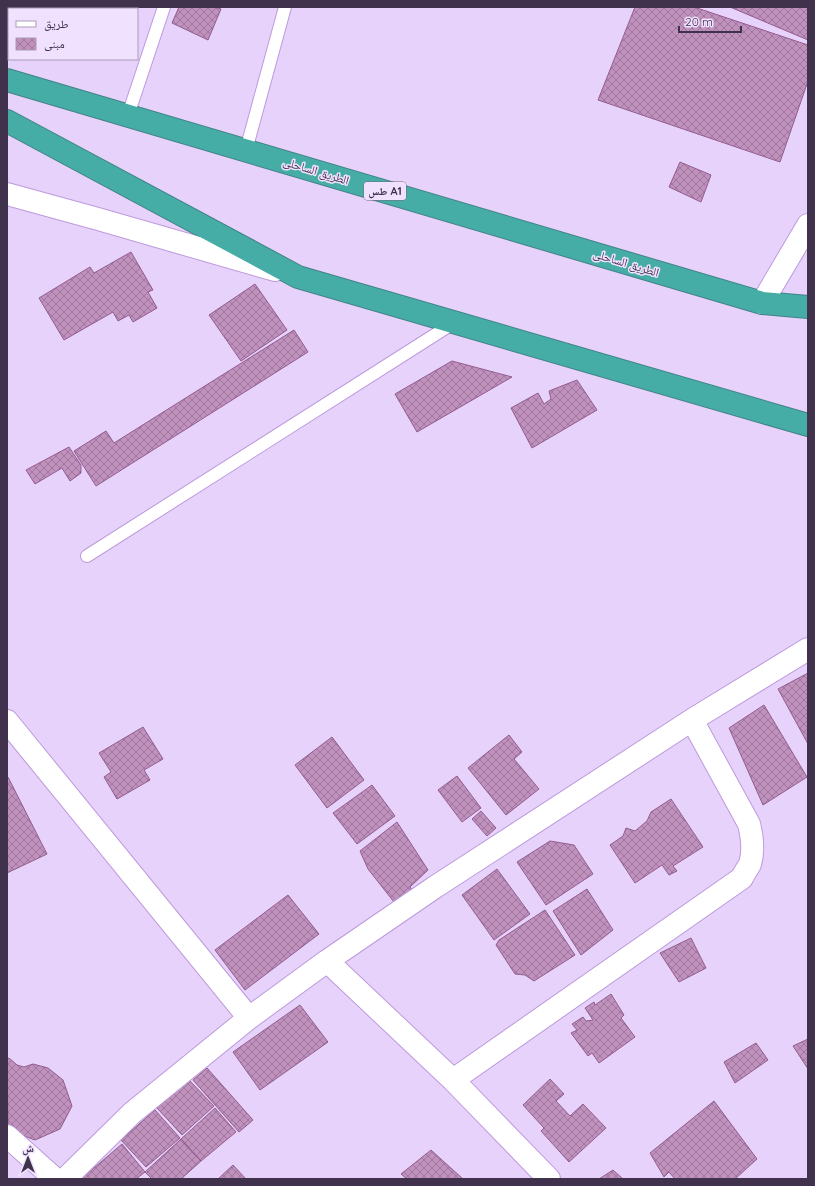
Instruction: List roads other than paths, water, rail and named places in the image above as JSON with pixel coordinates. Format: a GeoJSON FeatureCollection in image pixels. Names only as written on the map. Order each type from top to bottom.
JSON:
{"type":"FeatureCollection","features":[{"type":"Feature","properties":{"kind":"highway","name":"الطريق الساحلى"},"geometry":{"type":"LineString","coordinates":[[7,80],[762,303],[808,306]]}},
{"type":"Feature","properties":{"kind":"highway"},"geometry":{"type":"LineString","coordinates":[[7,121],[298,277],[808,425]]}},
{"type":"Feature","properties":{"kind":"street"},"geometry":{"type":"LineString","coordinates":[[7,194],[298,277]]}},
{"type":"Feature","properties":{"kind":"street"},"geometry":{"type":"LineString","coordinates":[[762,303],[808,225]]}},
{"type":"Feature","properties":{"kind":"street"},"geometry":{"type":"LineString","coordinates":[[65,1179],[132,1113],[249,1018],[327,961],[442,883],[692,720],[808,649]]}},
{"type":"Feature","properties":{"kind":"street"},"geometry":{"type":"LineString","coordinates":[[453,1080],[742,878],[750,864],[751,836],[749,824],[692,720]]}},
{"type":"Feature","properties":{"kind":"street"},"geometry":{"type":"LineString","coordinates":[[8,724],[249,1018]]}},
{"type":"Feature","properties":{"kind":"street"},"geometry":{"type":"LineString","coordinates":[[327,961],[453,1080],[549,1179]]}},
{"type":"Feature","properties":{"kind":"street"},"geometry":{"type":"LineString","coordinates":[[7,1136],[55,1179]]}},
{"type":"Feature","properties":{"kind":"lane"},"geometry":{"type":"LineString","coordinates":[[128,115],[164,7]]}},
{"type":"Feature","properties":{"kind":"lane"},"geometry":{"type":"LineString","coordinates":[[246,150],[286,7]]}},
{"type":"Feature","properties":{"kind":"lane"},"geometry":{"type":"LineString","coordinates":[[87,556],[455,322]]}}]}
